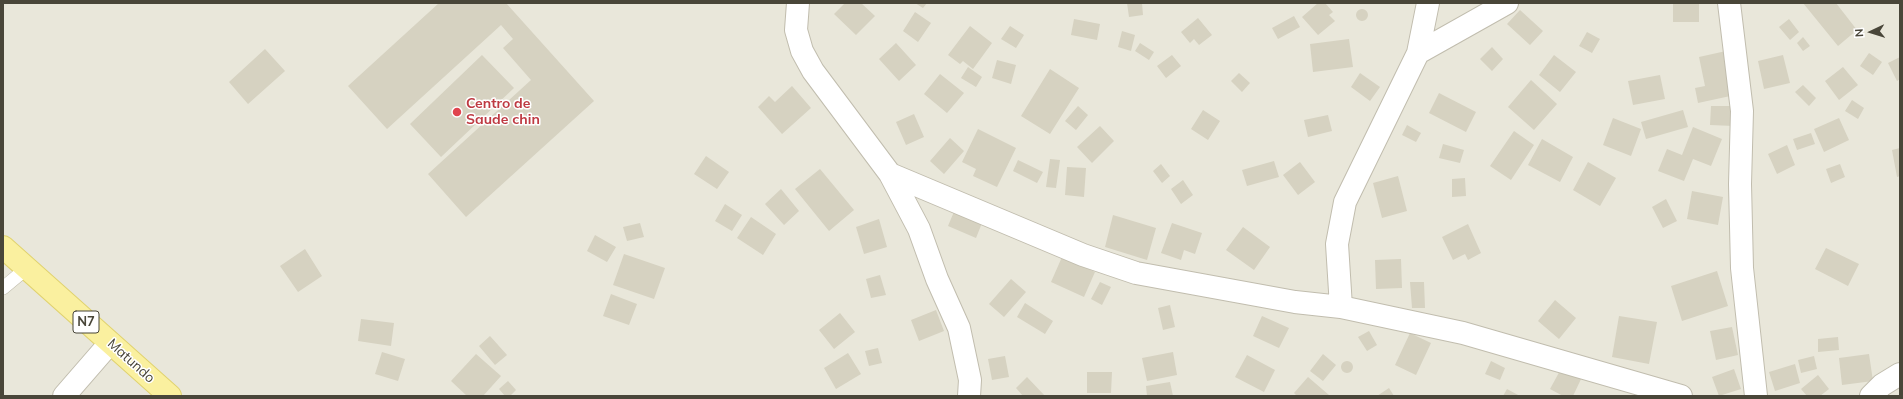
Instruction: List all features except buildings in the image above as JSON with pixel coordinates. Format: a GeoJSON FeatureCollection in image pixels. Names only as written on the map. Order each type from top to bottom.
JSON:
{"type":"FeatureCollection","features":[{"type":"Feature","properties":{"kind":"main road","name":"Matundo"},"geometry":{"type":"LineString","coordinates":[[3,247],[170,396]]}},
{"type":"Feature","properties":{"kind":"street"},"geometry":{"type":"LineString","coordinates":[[798,3],[796,30],[802,51],[813,71],[890,174],[919,229],[937,279],[959,328],[970,380],[969,396]]}},
{"type":"Feature","properties":{"kind":"street"},"geometry":{"type":"LineString","coordinates":[[1341,307],[1337,244],[1344,202],[1418,53],[1428,3]]}},
{"type":"Feature","properties":{"kind":"street"},"geometry":{"type":"LineString","coordinates":[[1418,53],[1507,3]]}},
{"type":"Feature","properties":{"kind":"street"},"geometry":{"type":"LineString","coordinates":[[1729,3],[1742,111],[1740,184],[1742,268],[1756,396]]}},
{"type":"Feature","properties":{"kind":"street"},"geometry":{"type":"LineString","coordinates":[[890,174],[1083,255],[1136,273],[1295,302],[1341,307],[1463,333],[1681,396]]}},
{"type":"Feature","properties":{"kind":"street"},"geometry":{"type":"LineString","coordinates":[[64,396],[110,343]]}},
{"type":"Feature","properties":{"kind":"street"},"geometry":{"type":"LineString","coordinates":[[1871,396],[1882,385],[1900,374]]}},
{"type":"Feature","properties":{"kind":"lane"},"geometry":{"type":"LineString","coordinates":[[3,288],[27,268]]}},
{"type":"Feature","properties":{"kind":"shaded area"},"geometry":{"type":"Polygon","coordinates":[[[3,3],[1900,3],[1900,396],[3,396],[3,3]]]}},
{"type":"Feature","properties":{"kind":"place","name":"Centro de Saude chin"},"geometry":{"type":"Point","coordinates":[457,112]}}]}
